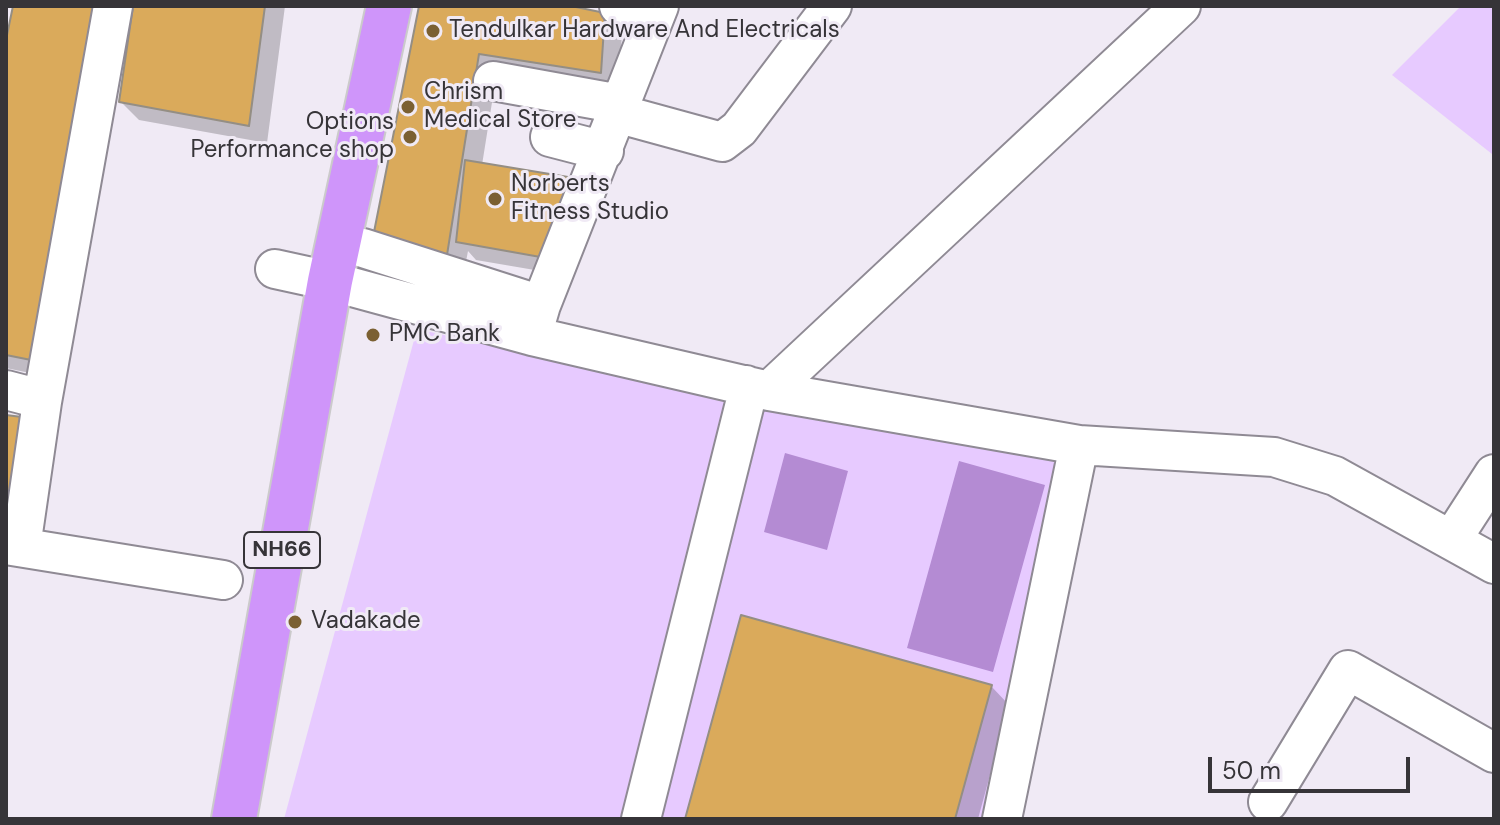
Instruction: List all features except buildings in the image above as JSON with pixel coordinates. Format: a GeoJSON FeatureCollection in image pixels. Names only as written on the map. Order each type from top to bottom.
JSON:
{"type":"FeatureCollection","features":[{"type":"Feature","properties":{"kind":"highway","name":"NH66"},"geometry":{"type":"LineString","coordinates":[[234,819],[330,281],[389,6]]}},
{"type":"Feature","properties":{"kind":"street"},"geometry":{"type":"LineString","coordinates":[[113,6],[14,546],[223,580]]}},
{"type":"Feature","properties":{"kind":"street"},"geometry":{"type":"LineString","coordinates":[[536,320],[657,10],[619,6]]}},
{"type":"Feature","properties":{"kind":"street"},"geometry":{"type":"LineString","coordinates":[[493,81],[618,108],[722,142],[739,129],[832,6]]}},
{"type":"Feature","properties":{"kind":"street"},"geometry":{"type":"LineString","coordinates":[[641,819],[745,403],[757,388],[1181,6]]}},
{"type":"Feature","properties":{"kind":"street"},"geometry":{"type":"LineString","coordinates":[[550,137],[604,151]]}},
{"type":"Feature","properties":{"kind":"street"},"geometry":{"type":"LineString","coordinates":[[363,248],[536,320],[757,388],[1079,445],[1274,457],[1335,476],[1494,564]]}},
{"type":"Feature","properties":{"kind":"street"},"geometry":{"type":"LineString","coordinates":[[275,269],[536,320]]}},
{"type":"Feature","properties":{"kind":"street"},"geometry":{"type":"LineString","coordinates":[[6,390],[42,402]]}},
{"type":"Feature","properties":{"kind":"street"},"geometry":{"type":"LineString","coordinates":[[1002,819],[1079,445]]}},
{"type":"Feature","properties":{"kind":"street"},"geometry":{"type":"LineString","coordinates":[[1452,539],[1494,474]]}},
{"type":"Feature","properties":{"kind":"street"},"geometry":{"type":"LineString","coordinates":[[1268,802],[1348,670],[1494,753]]}},
{"type":"Feature","properties":{"kind":"shaded area"},"geometry":{"type":"Polygon","coordinates":[[[1461,6],[1494,6],[1492,154],[1392,75],[1461,6]]]}},
{"type":"Feature","properties":{"kind":"shaded area"},"geometry":{"type":"Polygon","coordinates":[[[417,329],[738,400],[1065,460],[991,819],[284,819],[417,329]]]}},
{"type":"Feature","properties":{"kind":"shaded area"},"geometry":{"type":"Polygon","coordinates":[[[785,453],[848,471],[827,550],[764,532],[785,453]]]}},
{"type":"Feature","properties":{"kind":"shaded area"},"geometry":{"type":"Polygon","coordinates":[[[959,461],[1045,485],[993,672],[907,648],[959,461]]]}},
{"type":"Feature","properties":{"kind":"place","name":"Tendulkar Hardware And Electricals"},"geometry":{"type":"Point","coordinates":[433,31]}},
{"type":"Feature","properties":{"kind":"place","name":"Chrism Medical Store"},"geometry":{"type":"Point","coordinates":[408,107]}},
{"type":"Feature","properties":{"kind":"place","name":"Options Performance shop"},"geometry":{"type":"Point","coordinates":[410,137]}},
{"type":"Feature","properties":{"kind":"place","name":"Norberts Fitness Studio"},"geometry":{"type":"Point","coordinates":[495,199]}},
{"type":"Feature","properties":{"kind":"place","name":"PMC Bank"},"geometry":{"type":"Point","coordinates":[373,335]}},
{"type":"Feature","properties":{"kind":"place","name":"Vadakade"},"geometry":{"type":"Point","coordinates":[295,622]}}]}
